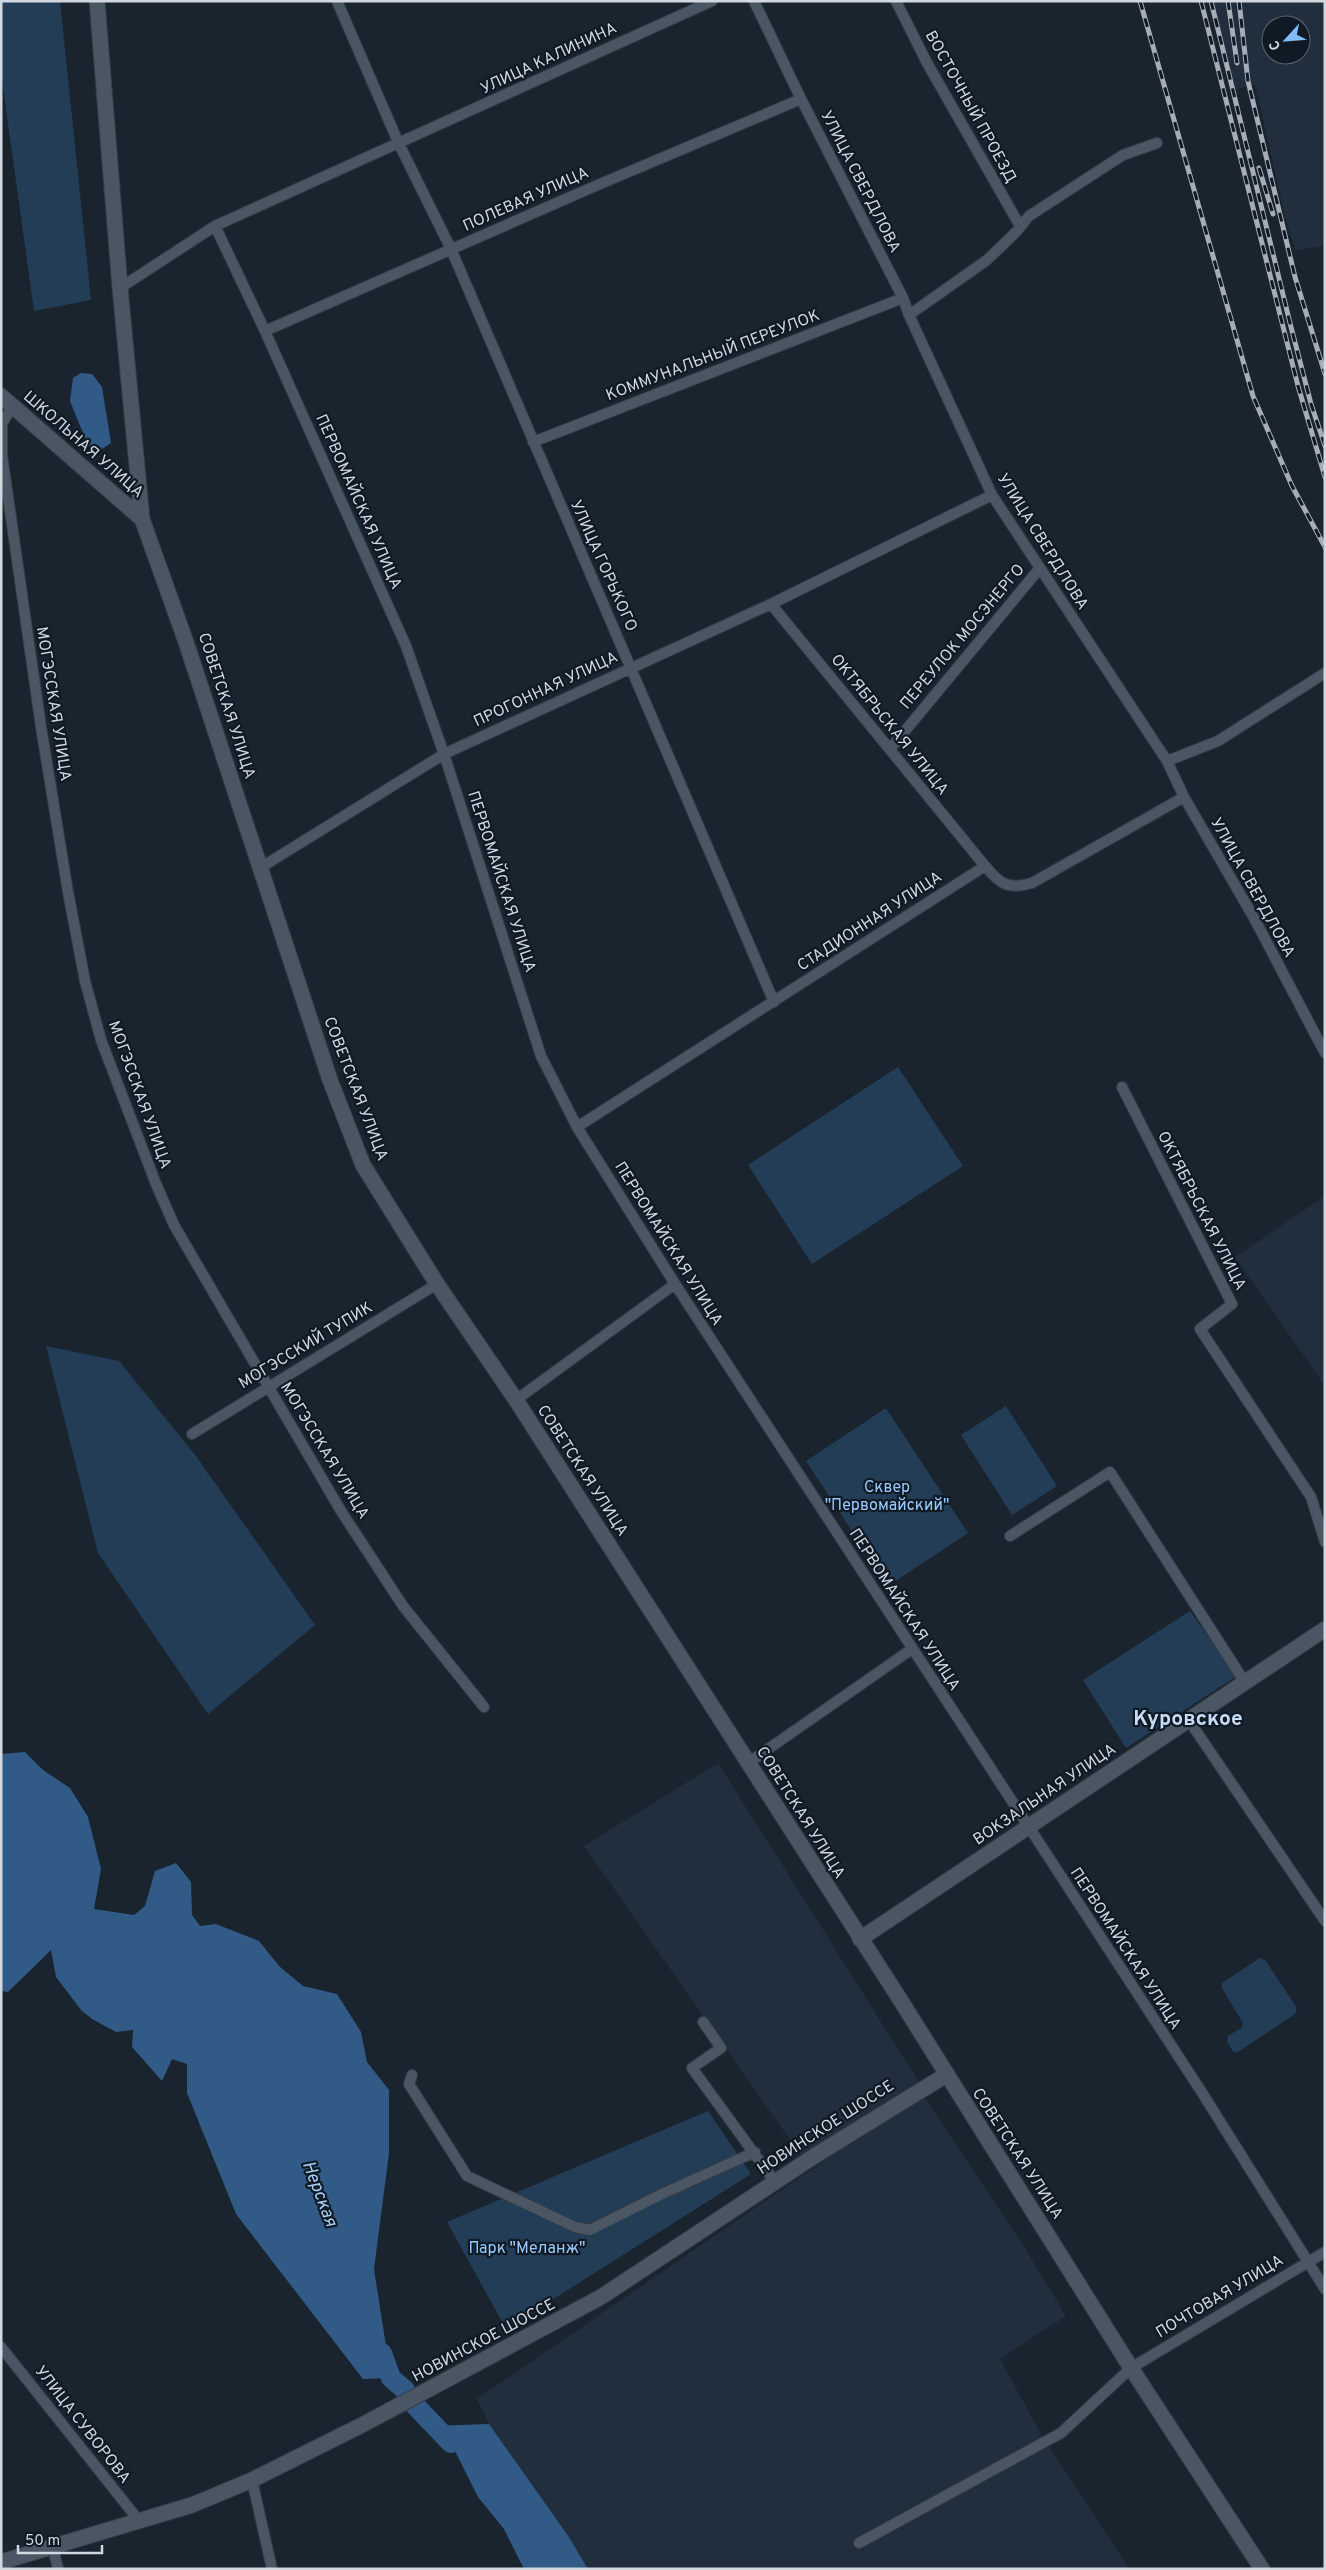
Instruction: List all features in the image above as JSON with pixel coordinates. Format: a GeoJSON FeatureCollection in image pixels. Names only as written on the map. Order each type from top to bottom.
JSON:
{"type":"FeatureCollection","features":[{"type":"Feature","properties":{"kind":"street","name":"СОВЕТСКАЯ УЛИЦА"},"geometry":{"type":"LineString","coordinates":[[97,1],[120,288],[142,519],[183,632],[330,1080],[364,1165],[437,1284],[516,1400],[1131,2368],[1262,2569]]}},
{"type":"Feature","properties":{"kind":"street","name":"УЛИЦА ГОРЬКОГО"},"geometry":{"type":"LineString","coordinates":[[337,1],[399,144],[451,249],[774,1002]]}},
{"type":"Feature","properties":{"kind":"street","name":"УЛИЦА КАЛИНИНА"},"geometry":{"type":"LineString","coordinates":[[215,226],[712,1]]}},
{"type":"Feature","properties":{"kind":"street","name":"УЛИЦА СВЕРДЛОВА"},"geometry":{"type":"LineString","coordinates":[[754,1],[801,99],[903,298],[909,315],[992,495],[1167,761],[1184,797],[1254,918],[1325,1053]]}},
{"type":"Feature","properties":{"kind":"street","name":"ВОСТОЧНЫЙ ПРОЕЗД"},"geometry":{"type":"LineString","coordinates":[[896,1],[926,61],[1020,226]]}},
{"type":"Feature","properties":{"kind":"street","name":"ПОЛЕВАЯ УЛИЦА"},"geometry":{"type":"LineString","coordinates":[[265,331],[801,99]]}},
{"type":"Feature","properties":{"kind":"street"},"geometry":{"type":"LineString","coordinates":[[909,315],[987,260],[1029,216],[1123,155],[1157,143]]}},
{"type":"Feature","properties":{"kind":"street"},"geometry":{"type":"LineString","coordinates":[[120,288],[215,226]]}},
{"type":"Feature","properties":{"kind":"street","name":"ПЕРВОМАЙСКАЯ УЛИЦА"},"geometry":{"type":"LineString","coordinates":[[215,226],[265,331],[406,646],[444,754],[541,1056],[577,1128],[675,1284],[1201,2091],[1325,2289]]}},
{"type":"Feature","properties":{"kind":"street","name":"КОММУНАЛЬНЫЙ ПЕРЕУЛОК"},"geometry":{"type":"LineString","coordinates":[[533,442],[903,298]]}},
{"type":"Feature","properties":{"kind":"street","name":"ШКОЛЬНАЯ УЛИЦА"},"geometry":{"type":"LineString","coordinates":[[5,401],[142,519]]}},
{"type":"Feature","properties":{"kind":"street","name":"МОГЭССКАЯ УЛИЦА"},"geometry":{"type":"LineString","coordinates":[[5,401],[2,424],[2,455],[42,736],[85,981],[101,1040],[171,1217],[268,1386],[341,1511],[403,1606],[484,1707]]}},
{"type":"Feature","properties":{"kind":"street","name":"ПРОГОННАЯ УЛИЦА"},"geometry":{"type":"LineString","coordinates":[[260,868],[444,754],[631,666],[771,604],[992,495]]}},
{"type":"Feature","properties":{"kind":"street","name":"ПЕРЕУЛОК МОСЭНЕРГО"},"geometry":{"type":"LineString","coordinates":[[890,749],[1040,568]]}},
{"type":"Feature","properties":{"kind":"street","name":"ОКТЯБРЬСКАЯ УЛИЦА"},"geometry":{"type":"LineString","coordinates":[[771,604],[985,866]]}},
{"type":"Feature","properties":{"kind":"street"},"geometry":{"type":"LineString","coordinates":[[1167,761],[1218,742],[1325,673]]}},
{"type":"Feature","properties":{"kind":"street"},"geometry":{"type":"LineString","coordinates":[[985,866],[998,882],[1019,887],[1032,883],[1184,797]]}},
{"type":"Feature","properties":{"kind":"street","name":"СТАДИОННАЯ УЛИЦА"},"geometry":{"type":"LineString","coordinates":[[577,1128],[985,866]]}},
{"type":"Feature","properties":{"kind":"street","name":"ОКТЯБРЬСКАЯ УЛИЦА"},"geometry":{"type":"LineString","coordinates":[[1122,1087],[1232,1304],[1200,1329],[1312,1498],[1325,1542]]}},
{"type":"Feature","properties":{"kind":"street","name":"МОГЭССКИЙ ТУПИК"},"geometry":{"type":"LineString","coordinates":[[192,1434],[437,1284]]}},
{"type":"Feature","properties":{"kind":"street"},"geometry":{"type":"LineString","coordinates":[[516,1400],[675,1284]]}},
{"type":"Feature","properties":{"kind":"street"},"geometry":{"type":"LineString","coordinates":[[1010,1536],[1110,1472],[1244,1682]]}},
{"type":"Feature","properties":{"kind":"street","name":"ВОКЗАЛЬНАЯ УЛИЦА"},"geometry":{"type":"LineString","coordinates":[[860,1939],[1325,1629]]}},
{"type":"Feature","properties":{"kind":"street"},"geometry":{"type":"LineString","coordinates":[[748,1763],[912,1649]]}},
{"type":"Feature","properties":{"kind":"street"},"geometry":{"type":"LineString","coordinates":[[1188,1719],[1325,1921]]}},
{"type":"Feature","properties":{"kind":"street"},"geometry":{"type":"LineString","coordinates":[[704,2022],[721,2048],[692,2068],[775,2182]]}},
{"type":"Feature","properties":{"kind":"street"},"geometry":{"type":"LineString","coordinates":[[412,2075],[409,2084],[467,2176],[576,2227],[590,2230],[664,2193],[754,2152]]}},
{"type":"Feature","properties":{"kind":"street","name":"НОВИНСКОЕ ШОССЕ"},"geometry":{"type":"LineString","coordinates":[[1,2562],[192,2505],[252,2480],[362,2425],[601,2297],[874,2118],[946,2075]]}},
{"type":"Feature","properties":{"kind":"street","name":"ПОЧТОВАЯ УЛИЦА"},"geometry":{"type":"LineString","coordinates":[[859,2542],[1061,2433],[1131,2368],[1325,2252]]}},
{"type":"Feature","properties":{"kind":"street","name":"УЛИЦА СУВОРОВА"},"geometry":{"type":"LineString","coordinates":[[1,2347],[140,2522]]}},
{"type":"Feature","properties":{"kind":"street"},"geometry":{"type":"LineString","coordinates":[[252,2480],[272,2569]]}},
{"type":"Feature","properties":{"kind":"street"},"geometry":{"type":"LineString","coordinates":[[53,2548],[58,2569]]}},
{"type":"Feature","properties":{"kind":"shaded area"},"geometry":{"type":"Polygon","coordinates":[[[1213,1],[1325,1],[1325,246],[1296,250],[1286,221],[1255,84],[1235,90],[1213,1]]]}},
{"type":"Feature","properties":{"kind":"shaded area"},"geometry":{"type":"Polygon","coordinates":[[[81,373],[92,374],[102,387],[111,443],[99,451],[88,445],[70,401],[73,378],[81,373]]]}},
{"type":"Feature","properties":{"kind":"shaded area"},"geometry":{"type":"Polygon","coordinates":[[[1325,1196],[1325,1386],[1235,1257],[1325,1196]]]}},
{"type":"Feature","properties":{"kind":"shaded area"},"geometry":{"type":"Polygon","coordinates":[[[25,1752],[43,1770],[70,1788],[88,1817],[101,1869],[94,1909],[134,1915],[145,1906],[155,1871],[176,1863],[191,1882],[192,1915],[200,1926],[216,1924],[259,1941],[279,1966],[303,1986],[337,1994],[361,2032],[367,2062],[389,2090],[389,2153],[374,2269],[391,2378],[363,2379],[236,2214],[187,2093],[187,2064],[172,2059],[162,2081],[132,2047],[133,2030],[116,2032],[92,2019],[81,2010],[56,1977],[51,1950],[8,1992],[1,1991],[1,1754],[25,1752]]]}},
{"type":"Feature","properties":{"kind":"shaded area"},"geometry":{"type":"Polygon","coordinates":[[[718,1763],[919,2082],[802,2157],[584,1846],[718,1763]]]}},
{"type":"Feature","properties":{"kind":"shaded area"},"geometry":{"type":"Polygon","coordinates":[[[925,2098],[1018,2237],[1066,2316],[1000,2359],[1042,2436],[1130,2569],[588,2569],[569,2537],[489,2424],[477,2399],[838,2151],[925,2098]]]}},
{"type":"Feature","properties":{"kind":"shaded area"},"geometry":{"type":"Polygon","coordinates":[[[489,2424],[569,2537],[588,2569],[524,2569],[504,2529],[478,2497],[453,2447],[432,2426],[489,2424]]]}},
{"type":"Feature","properties":{"kind":"green space"},"geometry":{"type":"Polygon","coordinates":[[[1,1],[60,1],[91,300],[34,311],[1,73],[1,1]]]}},
{"type":"Feature","properties":{"kind":"green space"},"geometry":{"type":"Polygon","coordinates":[[[898,1067],[963,1166],[812,1264],[748,1165],[898,1067]]]}},
{"type":"Feature","properties":{"kind":"green space"},"geometry":{"type":"Polygon","coordinates":[[[46,1346],[119,1361],[196,1456],[315,1625],[208,1714],[98,1553],[46,1346]]]}},
{"type":"Feature","properties":{"kind":"green space"},"geometry":{"type":"Polygon","coordinates":[[[1006,1406],[1057,1486],[1012,1515],[961,1435],[1006,1406]]]}},
{"type":"Feature","properties":{"kind":"green space","name":"Сквер \"Первомайский\""},"geometry":{"type":"Polygon","coordinates":[[[886,1408],[968,1533],[888,1586],[806,1461],[886,1408]]]}},
{"type":"Feature","properties":{"kind":"green space"},"geometry":{"type":"Polygon","coordinates":[[[1190,1611],[1237,1676],[1126,1748],[1083,1680],[1190,1611]]]}},
{"type":"Feature","properties":{"kind":"green space"},"geometry":{"type":"Polygon","coordinates":[[[1260,1958],[1265,1960],[1297,2008],[1295,2014],[1238,2052],[1233,2052],[1227,2041],[1228,2036],[1241,2028],[1243,2023],[1222,1988],[1222,1983],[1260,1958]]]}},
{"type":"Feature","properties":{"kind":"green space","name":"Парк \"Меланж\""},"geometry":{"type":"Polygon","coordinates":[[[708,2111],[751,2174],[506,2329],[447,2222],[708,2111]]]}},
{"type":"Feature","properties":{"kind":"waterway","name":"Нерская"},"geometry":{"type":"LineString","coordinates":[[382,2353],[391,2378],[405,2390],[409,2399],[451,2443]]}},
{"type":"Feature","properties":{"kind":"railway"},"geometry":{"type":"LineString","coordinates":[[1140,1],[1253,396],[1292,486],[1325,547]]}},
{"type":"Feature","properties":{"kind":"railway"},"geometry":{"type":"LineString","coordinates":[[1201,1],[1298,386],[1325,477]]}},
{"type":"Feature","properties":{"kind":"railway"},"geometry":{"type":"LineString","coordinates":[[1211,1],[1290,323],[1311,404],[1325,446]]}},
{"type":"Feature","properties":{"kind":"railway"},"geometry":{"type":"LineString","coordinates":[[1228,1],[1237,63]]}},
{"type":"Feature","properties":{"kind":"railway"},"geometry":{"type":"LineString","coordinates":[[1239,1],[1248,81],[1295,277],[1325,374]]}},
{"type":"Feature","properties":{"kind":"railway"},"geometry":{"type":"LineString","coordinates":[[1259,168],[1273,214]]}},
{"type":"Feature","properties":{"kind":"district","name":"Куровское"},"geometry":{"type":"Point","coordinates":[1188,1719]}}]}
